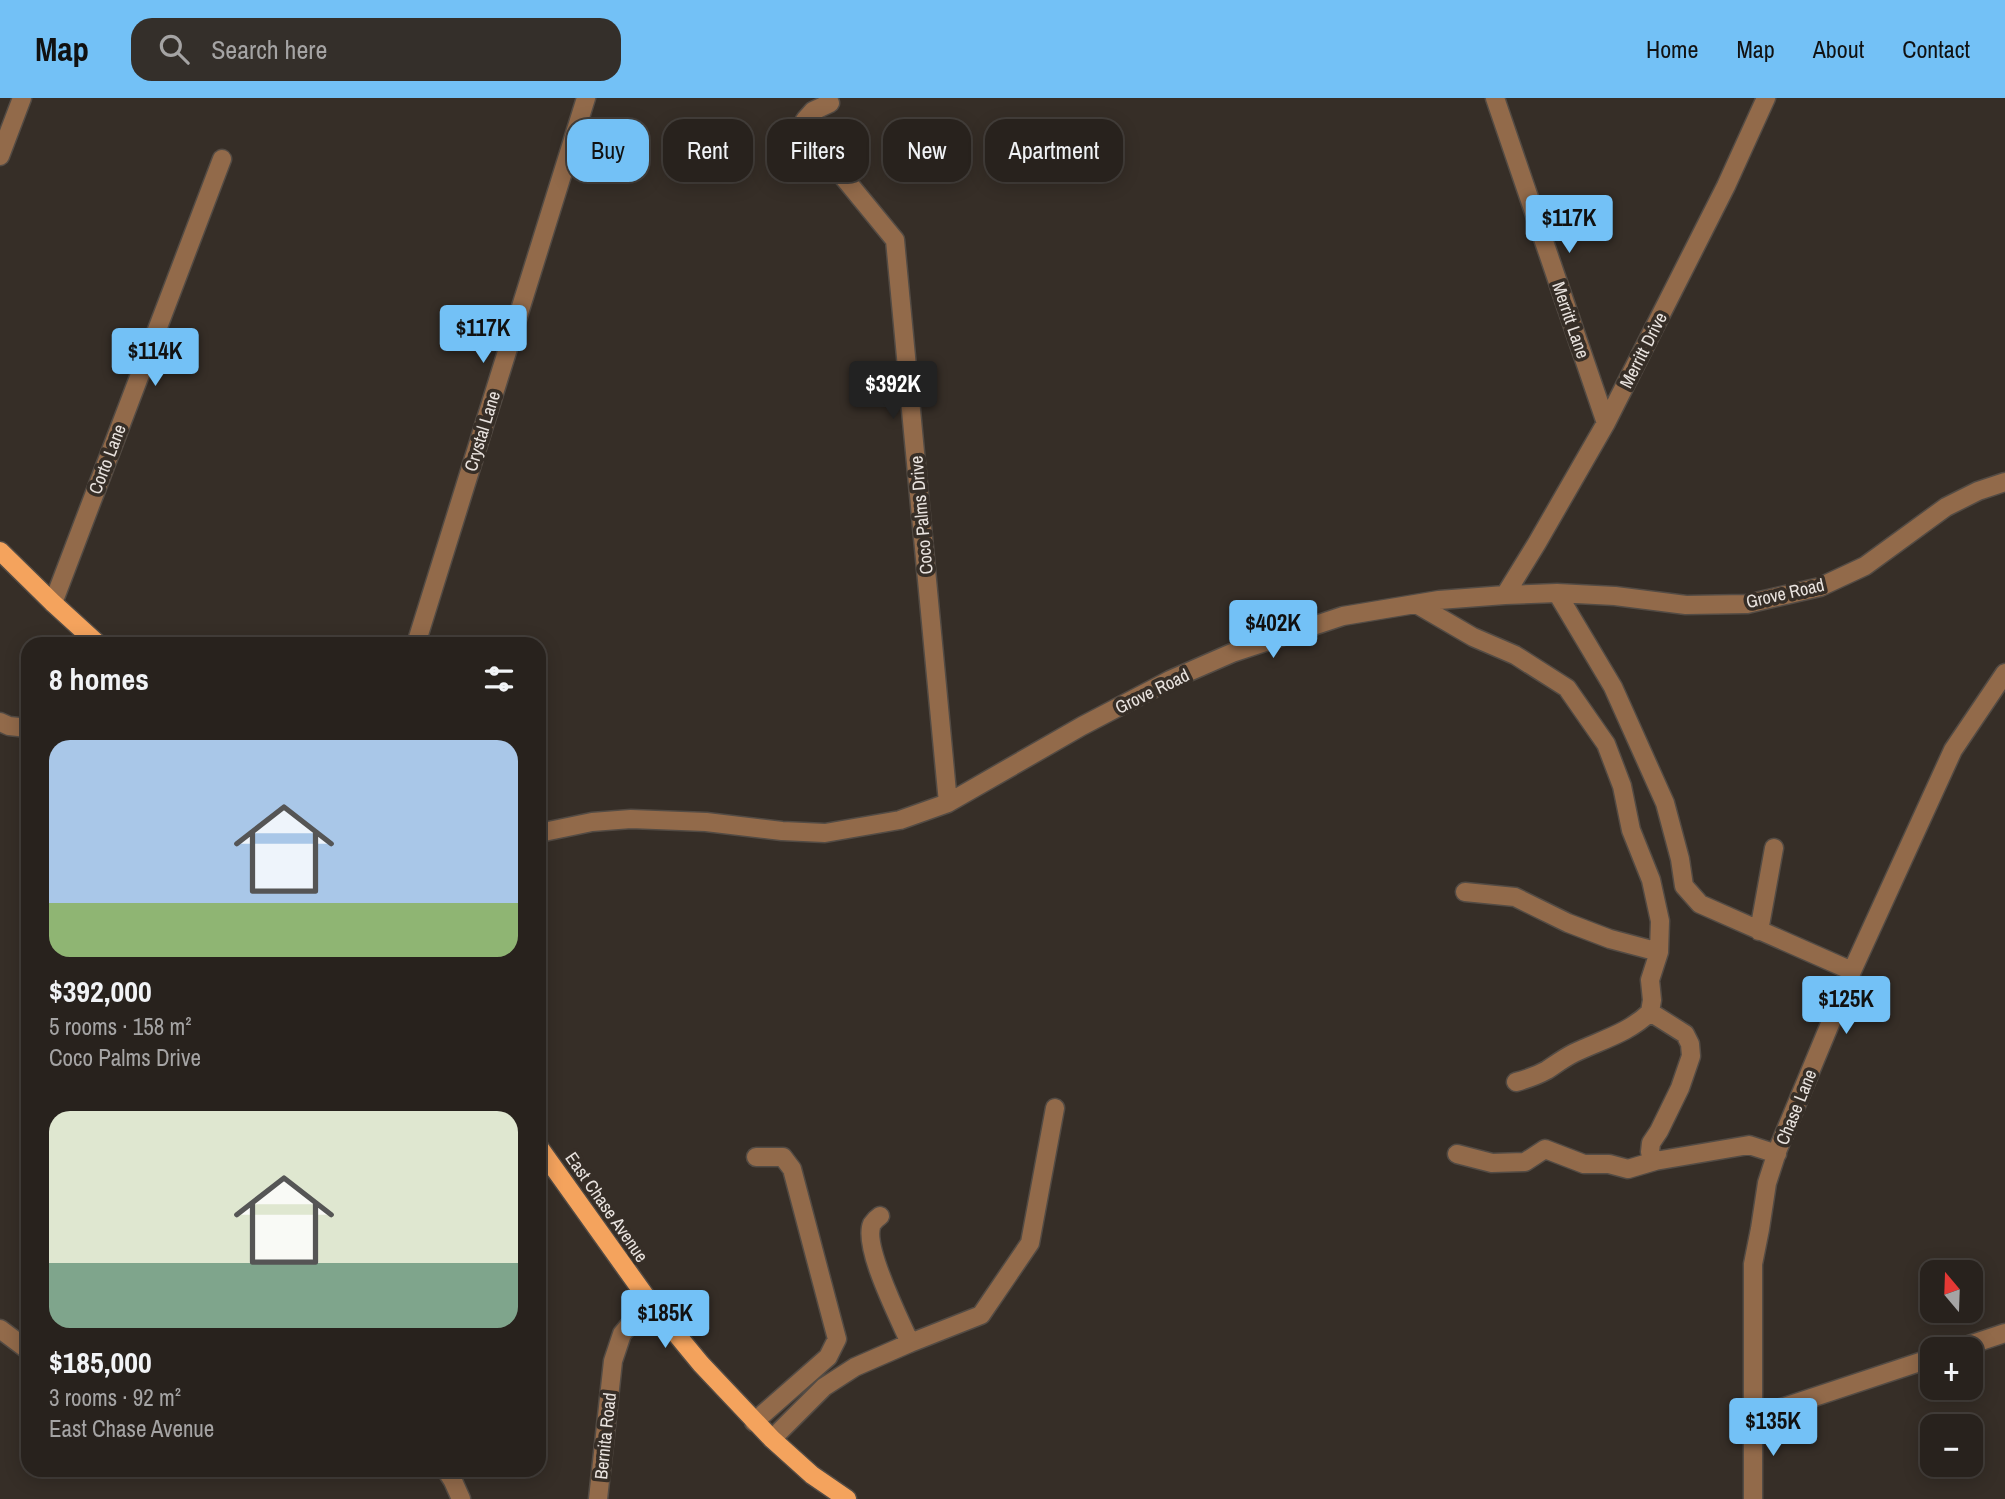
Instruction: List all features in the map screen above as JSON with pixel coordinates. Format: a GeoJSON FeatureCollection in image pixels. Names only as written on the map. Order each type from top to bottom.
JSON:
{"type":"FeatureCollection","features":[{"type":"Feature","properties":{"kind":"main road"},"geometry":{"type":"LineString","coordinates":[[0,551],[90,637]]}},
{"type":"Feature","properties":{"kind":"main road","name":"East Chase Avenue"},"geometry":{"type":"LineString","coordinates":[[546,1157],[649,1301],[701,1364],[772,1439],[812,1475],[847,1499]]}},
{"type":"Feature","properties":{"kind":"street"},"geometry":{"type":"LineString","coordinates":[[0,156],[23,98]]}},
{"type":"Feature","properties":{"kind":"street","name":"Crystal Lane"},"geometry":{"type":"LineString","coordinates":[[418,637],[586,98]]}},
{"type":"Feature","properties":{"kind":"street","name":"Merritt Lane"},"geometry":{"type":"LineString","coordinates":[[1495,98],[1606,424]]}},
{"type":"Feature","properties":{"kind":"street","name":"Merritt Drive"},"geometry":{"type":"LineString","coordinates":[[1505,595],[1606,424],[1726,186],[1766,98]]}},
{"type":"Feature","properties":{"kind":"street","name":"Coco Palms Drive"},"geometry":{"type":"LineString","coordinates":[[830,103],[813,111],[805,120],[813,140],[895,240],[948,803]]}},
{"type":"Feature","properties":{"kind":"street","name":"Corto Lane"},"geometry":{"type":"LineString","coordinates":[[52,603],[222,159]]}},
{"type":"Feature","properties":{"kind":"street","name":"Grove Road"},"geometry":{"type":"LineString","coordinates":[[546,832],[592,822],[631,820],[706,822],[825,834],[900,820],[948,803],[1082,726],[1170,680],[1233,653],[1343,616],[1439,600],[1557,593],[1615,596],[1686,605],[1747,604],[1820,587],[1866,566],[1946,508],[1978,491],[2005,482]]}},
{"type":"Feature","properties":{"kind":"street"},"geometry":{"type":"LineString","coordinates":[[1557,593],[1613,687],[1665,803],[1680,859],[1684,886],[1700,904],[1852,971]]}},
{"type":"Feature","properties":{"kind":"street"},"geometry":{"type":"LineString","coordinates":[[1418,605],[1473,636],[1515,655],[1567,688],[1606,744],[1622,786],[1631,830],[1651,880],[1660,921],[1659,952],[1650,980],[1650,1012],[1639,1023],[1606,1041],[1573,1053],[1545,1071],[1517,1082]]}},
{"type":"Feature","properties":{"kind":"street","name":"Chase Lane"},"geometry":{"type":"LineString","coordinates":[[1753,1499],[1753,1264],[1767,1183],[1852,971],[1953,750],[2005,673]]}},
{"type":"Feature","properties":{"kind":"street"},"geometry":{"type":"LineString","coordinates":[[0,722],[21,727]]}},
{"type":"Feature","properties":{"kind":"street"},"geometry":{"type":"LineString","coordinates":[[1759,931],[1774,848]]}},
{"type":"Feature","properties":{"kind":"street"},"geometry":{"type":"LineString","coordinates":[[1465,892],[1516,897],[1568,923],[1610,939],[1659,952]]}},
{"type":"Feature","properties":{"kind":"street"},"geometry":{"type":"LineString","coordinates":[[1650,1012],[1685,1034],[1690,1044],[1691,1056],[1680,1088],[1651,1143],[1650,1152],[1655,1161]]}},
{"type":"Feature","properties":{"kind":"street"},"geometry":{"type":"LineString","coordinates":[[772,1439],[824,1387],[855,1367],[981,1315],[1030,1243],[1055,1108]]}},
{"type":"Feature","properties":{"kind":"street"},"geometry":{"type":"LineString","coordinates":[[1457,1154],[1492,1163],[1525,1162],[1545,1149],[1584,1164],[1609,1164],[1628,1169],[1655,1161],[1749,1145],[1777,1154]]}},
{"type":"Feature","properties":{"kind":"street"},"geometry":{"type":"LineString","coordinates":[[754,1422],[828,1357],[838,1339],[792,1169],[783,1157],[756,1157]]}},
{"type":"Feature","properties":{"kind":"street"},"geometry":{"type":"LineString","coordinates":[[880,1216],[872,1225],[871,1240],[879,1272],[910,1343]]}},
{"type":"Feature","properties":{"kind":"street","name":"Bernita Road"},"geometry":{"type":"LineString","coordinates":[[598,1499],[613,1361],[622,1334],[649,1301]]}},
{"type":"Feature","properties":{"kind":"street"},"geometry":{"type":"LineString","coordinates":[[0,1329],[21,1345]]}},
{"type":"Feature","properties":{"kind":"street"},"geometry":{"type":"LineString","coordinates":[[1983,1340],[2005,1333]]}},
{"type":"Feature","properties":{"kind":"street"},"geometry":{"type":"LineString","coordinates":[[1754,1417],[1920,1361]]}},
{"type":"Feature","properties":{"kind":"street"},"geometry":{"type":"LineString","coordinates":[[450,1477],[461,1499]]}}]}
